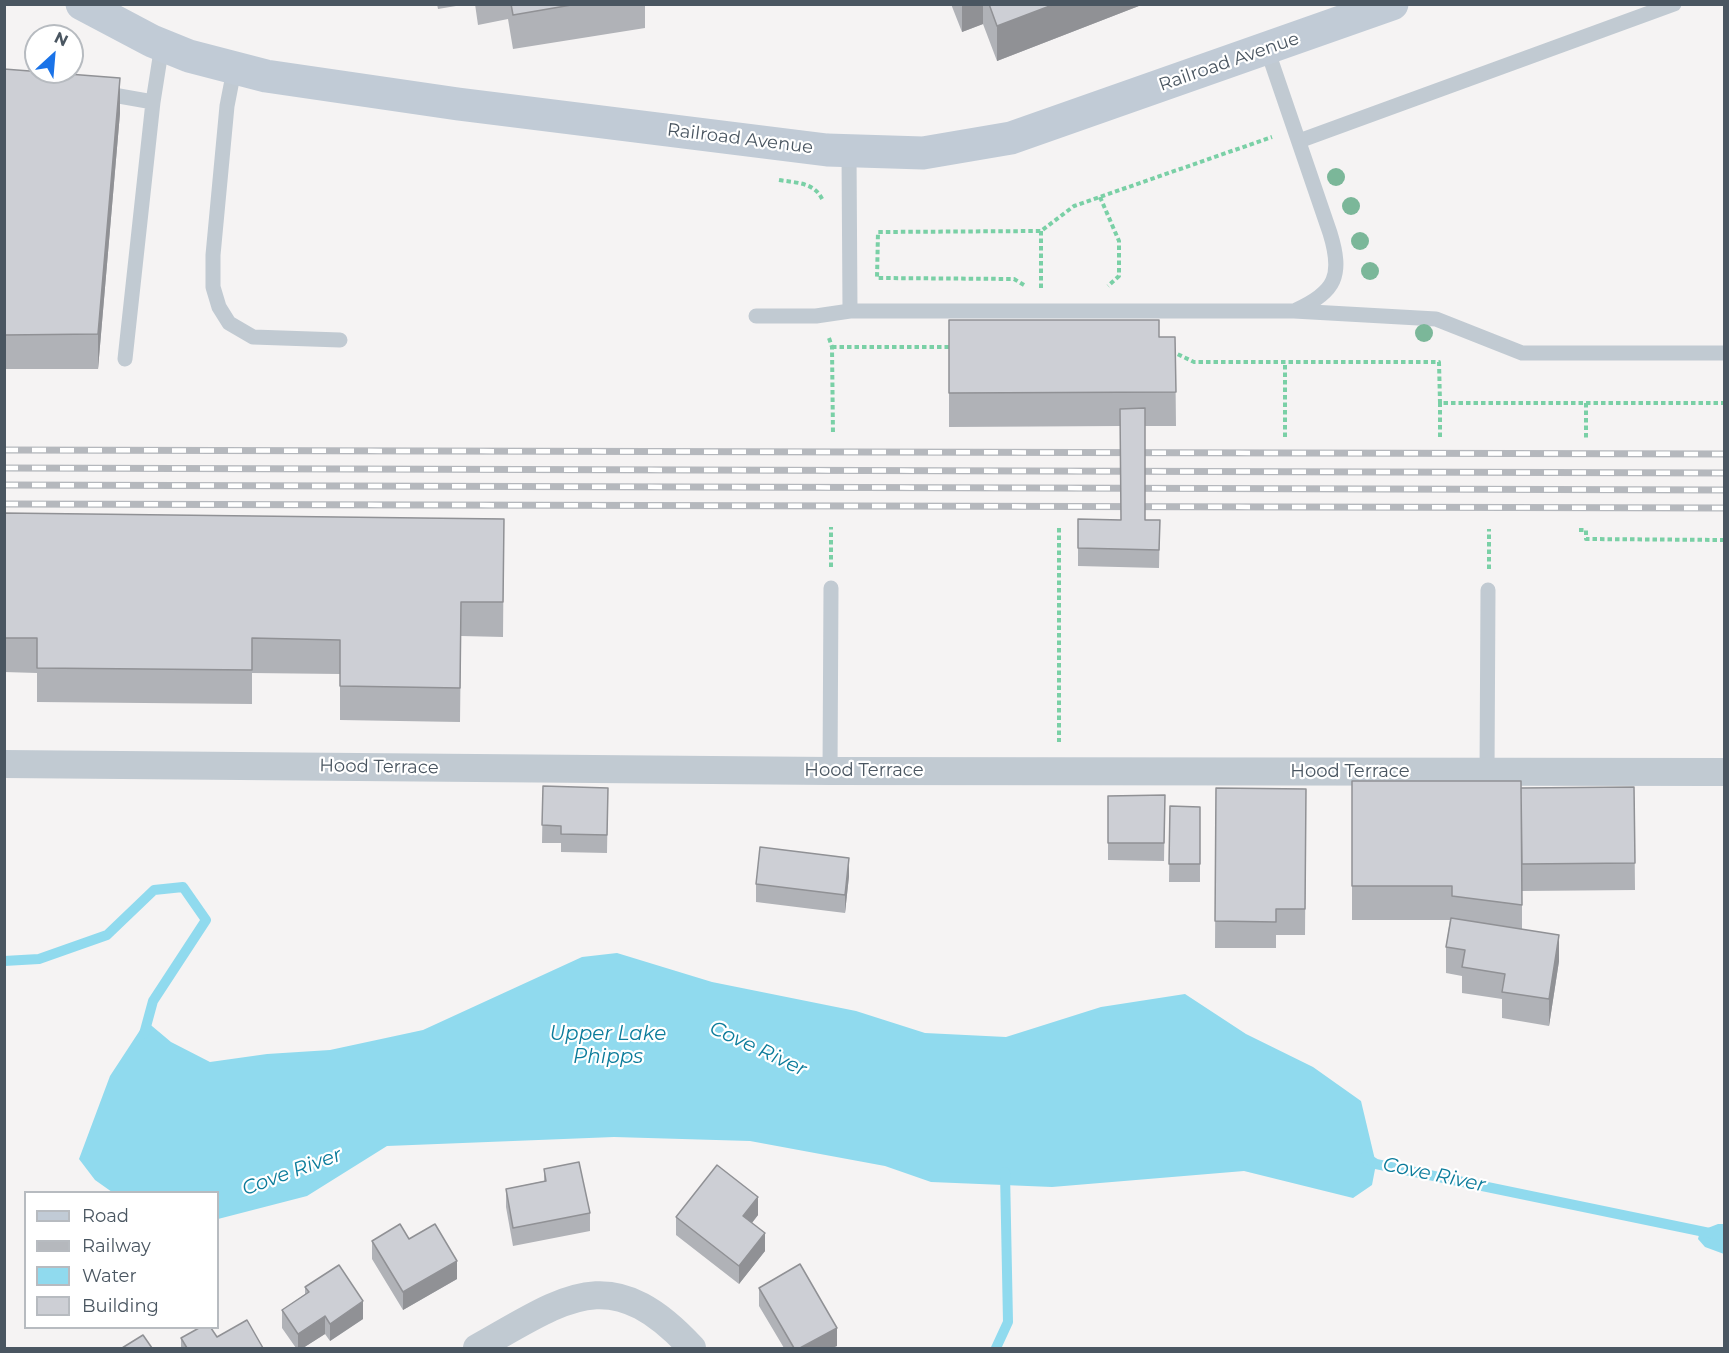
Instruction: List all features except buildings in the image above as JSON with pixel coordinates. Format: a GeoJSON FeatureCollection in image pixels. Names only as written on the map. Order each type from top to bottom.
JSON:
{"type":"FeatureCollection","features":[{"type":"Feature","properties":{"kind":"street","name":"Railroad Avenue"},"geometry":{"type":"LineString","coordinates":[[82,4],[162,45],[234,69],[295,81],[458,104],[849,152],[923,153],[999,140],[1392,4]]}},
{"type":"Feature","properties":{"kind":"street","name":"Hood Terrace"},"geometry":{"type":"LineString","coordinates":[[4,764],[830,771],[1725,772]]}},
{"type":"Feature","properties":{"kind":"street"},"geometry":{"type":"LineString","coordinates":[[477,1348],[563,1300],[597,1295],[621,1298],[645,1307],[662,1318],[692,1348]]}},
{"type":"Feature","properties":{"kind":"lane"},"geometry":{"type":"LineString","coordinates":[[1299,141],[1674,4]]}},
{"type":"Feature","properties":{"kind":"lane"},"geometry":{"type":"LineString","coordinates":[[125,359],[153,102],[162,45]]}},
{"type":"Feature","properties":{"kind":"lane"},"geometry":{"type":"LineString","coordinates":[[1267,49],[1337,261],[1334,279],[1326,293],[1294,311]]}},
{"type":"Feature","properties":{"kind":"lane"},"geometry":{"type":"LineString","coordinates":[[234,69],[227,106],[213,255],[213,287],[219,307],[229,323],[253,337],[340,340]]}},
{"type":"Feature","properties":{"kind":"lane"},"geometry":{"type":"LineString","coordinates":[[85,90],[153,102]]}},
{"type":"Feature","properties":{"kind":"lane"},"geometry":{"type":"LineString","coordinates":[[849,152],[850,311]]}},
{"type":"Feature","properties":{"kind":"lane"},"geometry":{"type":"LineString","coordinates":[[756,316],[816,316],[850,311],[1294,311],[1436,319],[1522,353],[1725,353]]}},
{"type":"Feature","properties":{"kind":"lane"},"geometry":{"type":"LineString","coordinates":[[830,771],[831,588]]}},
{"type":"Feature","properties":{"kind":"lane"},"geometry":{"type":"LineString","coordinates":[[1487,772],[1488,590]]}},
{"type":"Feature","properties":{"kind":"path"},"geometry":{"type":"LineString","coordinates":[[1052,289],[1041,292],[1014,279],[878,278],[878,232],[1041,231],[1074,206],[1272,137]]}},
{"type":"Feature","properties":{"kind":"path"},"geometry":{"type":"LineString","coordinates":[[775,180],[805,183],[815,188],[824,201],[824,213]]}},
{"type":"Feature","properties":{"kind":"path"},"geometry":{"type":"LineString","coordinates":[[1100,197],[1119,241],[1119,276],[1114,283],[1104,288]]}},
{"type":"Feature","properties":{"kind":"path"},"geometry":{"type":"LineString","coordinates":[[1041,231],[1041,292]]}},
{"type":"Feature","properties":{"kind":"path"},"geometry":{"type":"LineString","coordinates":[[826,328],[832,347],[833,435]]}},
{"type":"Feature","properties":{"kind":"path"},"geometry":{"type":"LineString","coordinates":[[832,347],[960,348]]}},
{"type":"Feature","properties":{"kind":"path"},"geometry":{"type":"LineString","coordinates":[[1166,349],[1194,362],[1439,362],[1440,437]]}},
{"type":"Feature","properties":{"kind":"path"},"geometry":{"type":"LineString","coordinates":[[1285,362],[1285,437]]}},
{"type":"Feature","properties":{"kind":"path"},"geometry":{"type":"LineString","coordinates":[[1440,403],[1725,403]]}},
{"type":"Feature","properties":{"kind":"path"},"geometry":{"type":"LineString","coordinates":[[1586,403],[1586,438]]}},
{"type":"Feature","properties":{"kind":"path"},"geometry":{"type":"LineString","coordinates":[[831,527],[831,588]]}},
{"type":"Feature","properties":{"kind":"path"},"geometry":{"type":"LineString","coordinates":[[1059,528],[1059,748]]}},
{"type":"Feature","properties":{"kind":"path"},"geometry":{"type":"LineString","coordinates":[[1488,590],[1489,529]]}},
{"type":"Feature","properties":{"kind":"path"},"geometry":{"type":"LineString","coordinates":[[1579,530],[1586,530],[1586,539],[1725,540]]}},
{"type":"Feature","properties":{"kind":"water","name":"Upper Lake Phipps"},"geometry":{"type":"Polygon","coordinates":[[[617,953],[712,982],[856,1011],[925,1033],[1006,1037],[1101,1007],[1185,994],[1246,1034],[1313,1067],[1361,1101],[1376,1164],[1372,1185],[1353,1198],[1244,1171],[1052,1187],[931,1182],[885,1166],[750,1141],[614,1137],[387,1146],[307,1196],[219,1219],[219,1191],[111,1191],[95,1180],[79,1159],[110,1076],[146,1021],[171,1042],[210,1062],[267,1054],[330,1050],[423,1030],[582,957],[617,953]]]}},
{"type":"Feature","properties":{"kind":"water"},"geometry":{"type":"Polygon","coordinates":[[[1724,1224],[1724,1254],[1705,1247],[1698,1239],[1700,1231],[1724,1224]]]}},
{"type":"Feature","properties":{"kind":"waterway","name":"Cove River"},"geometry":{"type":"LineString","coordinates":[[4,961],[39,959],[107,935],[154,890],[183,887],[206,920],[153,1001],[144,1034]]}},
{"type":"Feature","properties":{"kind":"waterway","name":"Cove River"},"geometry":{"type":"LineString","coordinates":[[1365,1157],[1376,1164],[1724,1236]]}},
{"type":"Feature","properties":{"kind":"waterway","name":"Cove River"},"geometry":{"type":"LineString","coordinates":[[996,1348],[1008,1322],[1005,1172]]}},
{"type":"Feature","properties":{"kind":"railway"},"geometry":{"type":"LineString","coordinates":[[4,450],[1724,454]]}},
{"type":"Feature","properties":{"kind":"railway"},"geometry":{"type":"LineString","coordinates":[[4,468],[1724,473]]}},
{"type":"Feature","properties":{"kind":"railway"},"geometry":{"type":"LineString","coordinates":[[4,485],[1724,490]]}},
{"type":"Feature","properties":{"kind":"railway"},"geometry":{"type":"LineString","coordinates":[[4,504],[1724,508]]}}]}
